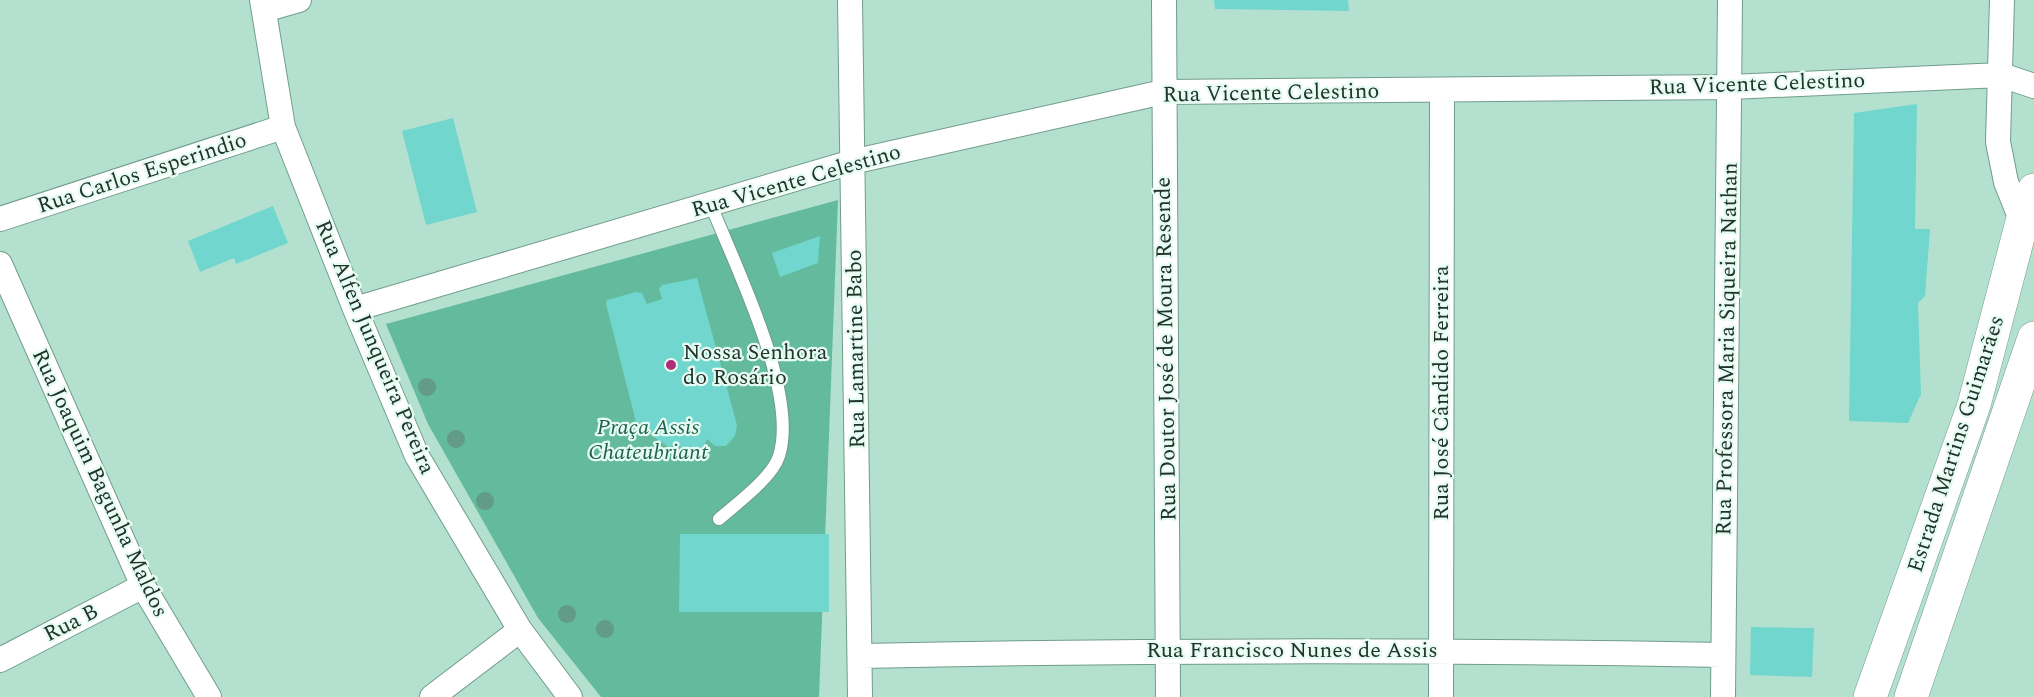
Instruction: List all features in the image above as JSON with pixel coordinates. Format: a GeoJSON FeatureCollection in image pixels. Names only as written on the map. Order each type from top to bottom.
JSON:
{"type":"FeatureCollection","features":[{"type":"Feature","properties":{"kind":"main road","name":"Estrada Martins Guimarães"},"geometry":{"type":"LineString","coordinates":[[1870,697],[1974,405],[2028,224],[2034,190]]}},
{"type":"Feature","properties":{"kind":"main road","name":"Estrada Martins Guimarães"},"geometry":{"type":"LineString","coordinates":[[1911,697],[2034,338]]}},
{"type":"Feature","properties":{"kind":"street"},"geometry":{"type":"LineString","coordinates":[[263,5],[299,0]]}},
{"type":"Feature","properties":{"kind":"street","name":"Rua Lamartine Babo"},"geometry":{"type":"LineString","coordinates":[[850,0],[860,697]]}},
{"type":"Feature","properties":{"kind":"street","name":"Rua Doutor José de Moura Resende"},"geometry":{"type":"LineString","coordinates":[[1164,0],[1168,697]]}},
{"type":"Feature","properties":{"kind":"street","name":"Rua Professora Maria Siqueira Nathan"},"geometry":{"type":"LineString","coordinates":[[1723,697],[1731,87],[1730,0]]}},
{"type":"Feature","properties":{"kind":"street"},"geometry":{"type":"LineString","coordinates":[[2002,0],[2001,75],[1996,110],[1998,142],[2006,182],[2028,224]]}},
{"type":"Feature","properties":{"kind":"street","name":"Rua Alfen Junqueira Pereira"},"geometry":{"type":"LineString","coordinates":[[263,5],[283,127],[355,309],[417,456],[520,630],[570,697]]}},
{"type":"Feature","properties":{"kind":"street","name":"Rua Vicente Celestino"},"geometry":{"type":"LineString","coordinates":[[355,309],[852,162],[1163,92],[1731,87],[2001,75],[2034,86]]}},
{"type":"Feature","properties":{"kind":"street","name":"Rua José Cândido Ferreira"},"geometry":{"type":"LineString","coordinates":[[1441,697],[1442,90]]}},
{"type":"Feature","properties":{"kind":"street","name":"Rua Carlos Esperindio"},"geometry":{"type":"LineString","coordinates":[[0,219],[283,127]]}},
{"type":"Feature","properties":{"kind":"street","name":"Rua Joaquim Bagunha Maldos"},"geometry":{"type":"LineString","coordinates":[[0,264],[143,586],[209,697]]}},
{"type":"Feature","properties":{"kind":"street","name":"Rua B"},"geometry":{"type":"LineString","coordinates":[[0,660],[143,586]]}},
{"type":"Feature","properties":{"kind":"street"},"geometry":{"type":"LineString","coordinates":[[432,697],[520,630]]}},
{"type":"Feature","properties":{"kind":"street","name":"Rua Francisco Nunes de Assis"},"geometry":{"type":"LineString","coordinates":[[861,656],[1169,650],[1441,650],[1723,655]]}},
{"type":"Feature","properties":{"kind":"lane"},"geometry":{"type":"LineString","coordinates":[[711,205],[771,355],[783,409],[779,457],[748,494],[719,519]]}},
{"type":"Feature","properties":{"kind":"green space","name":"Praça Assis Chateubriant"},"geometry":{"type":"Polygon","coordinates":[[[838,200],[819,697],[601,697],[538,618],[428,424],[386,324],[838,200]]]}},
{"type":"Feature","properties":{"kind":"building"},"geometry":{"type":"Polygon","coordinates":[[[1214,0],[1348,0],[1349,11],[1215,9],[1214,0]]]}},
{"type":"Feature","properties":{"kind":"building"},"geometry":{"type":"Polygon","coordinates":[[[1917,104],[1915,229],[1930,229],[1925,296],[1918,303],[1921,394],[1908,423],[1849,421],[1854,113],[1917,104]]]}},
{"type":"Feature","properties":{"kind":"building"},"geometry":{"type":"Polygon","coordinates":[[[453,118],[477,212],[426,225],[402,131],[453,118]]]}},
{"type":"Feature","properties":{"kind":"building"},"geometry":{"type":"Polygon","coordinates":[[[273,206],[288,243],[236,264],[234,258],[200,272],[188,241],[273,206]]]}},
{"type":"Feature","properties":{"kind":"building"},"geometry":{"type":"Polygon","coordinates":[[[820,236],[818,263],[780,277],[772,253],[820,236]]]}},
{"type":"Feature","properties":{"kind":"building","name":"Nossa Senhora do Rosário"},"geometry":{"type":"Polygon","coordinates":[[[697,278],[737,425],[735,436],[726,446],[715,446],[707,439],[701,455],[691,460],[684,456],[680,446],[675,444],[669,447],[637,426],[606,304],[607,300],[636,292],[642,293],[647,304],[662,299],[659,289],[662,285],[697,278]]]}},
{"type":"Feature","properties":{"kind":"building"},"geometry":{"type":"Polygon","coordinates":[[[680,534],[829,534],[829,612],[679,612],[680,534]]]}},
{"type":"Feature","properties":{"kind":"building"},"geometry":{"type":"Polygon","coordinates":[[[1751,627],[1814,628],[1812,677],[1750,675],[1751,627]]]}},
{"type":"Feature","properties":{"kind":"place","name":"Nossa Senhora do Rosário"},"geometry":{"type":"Point","coordinates":[671,365]}}]}
